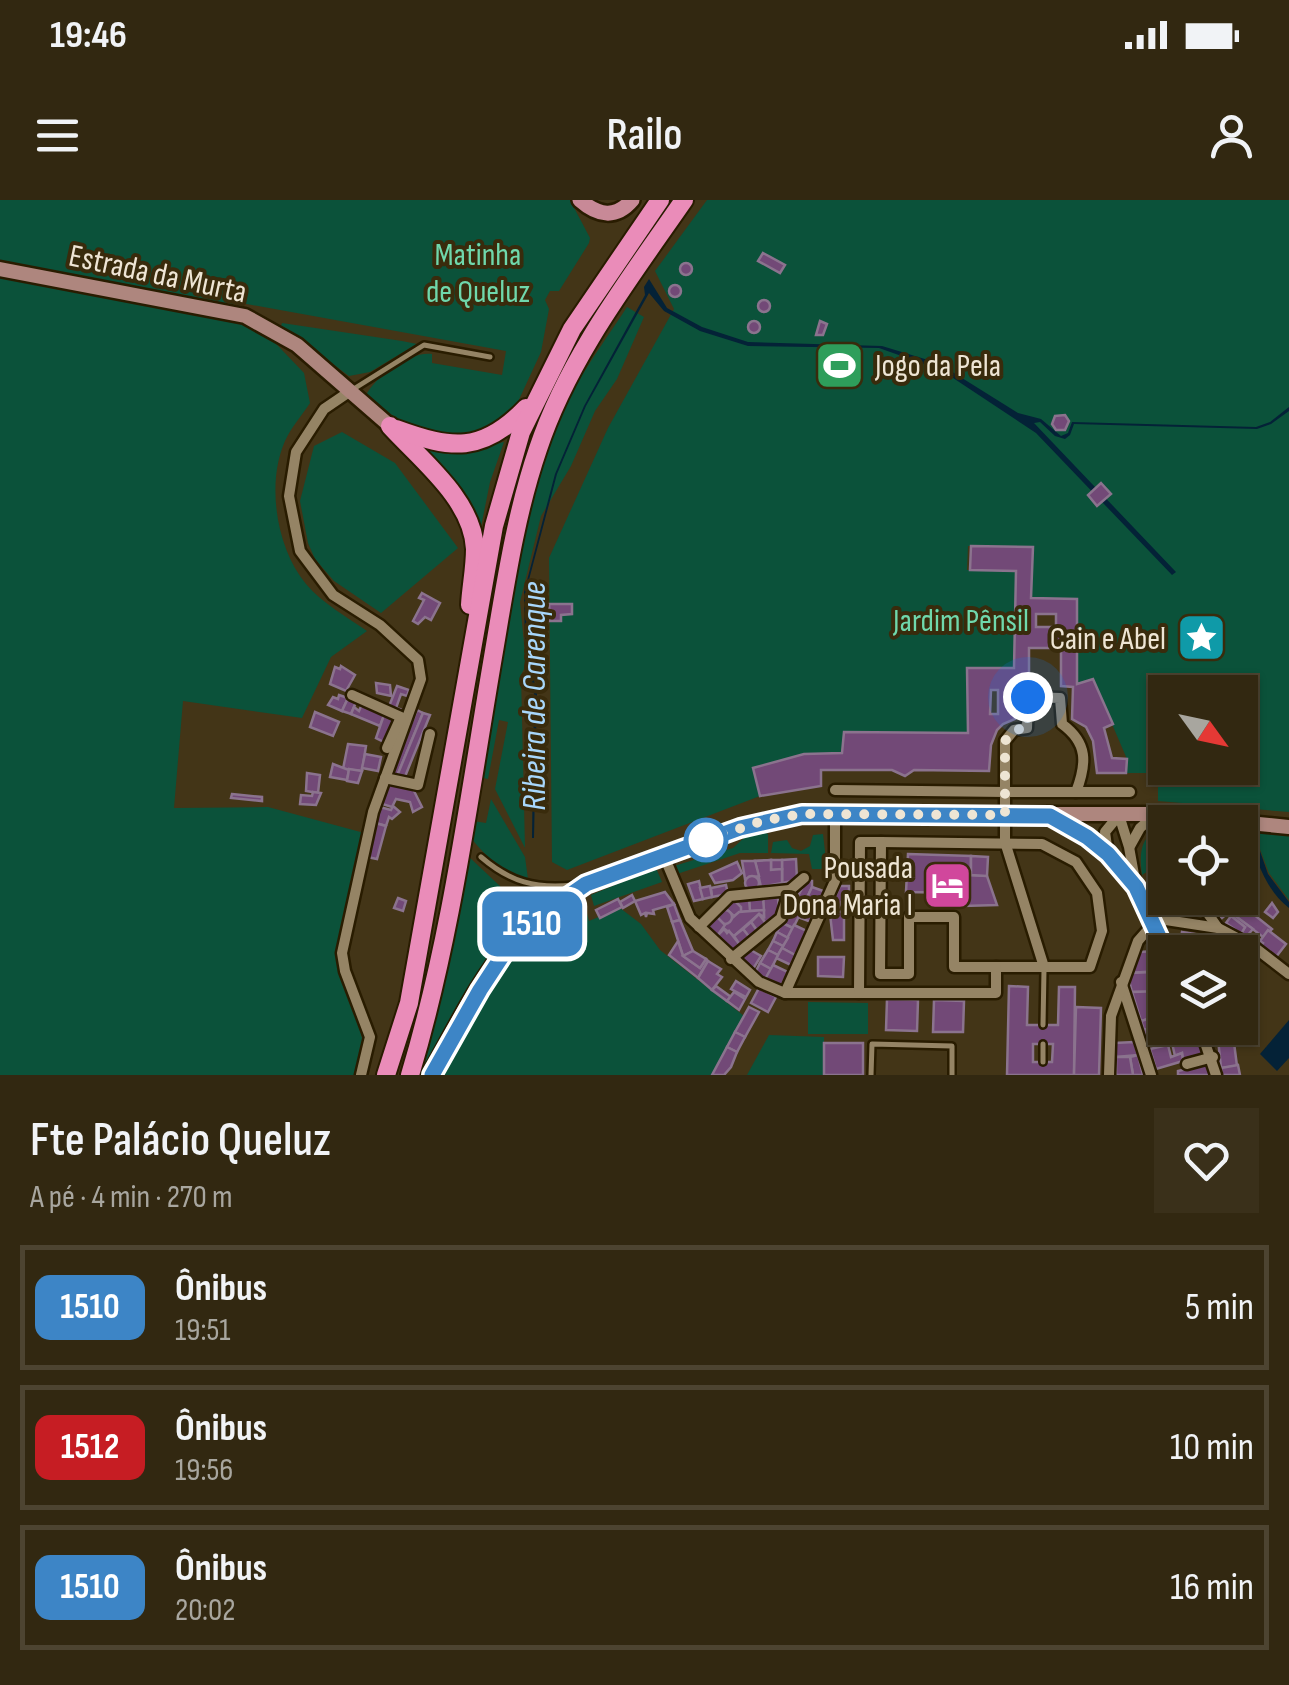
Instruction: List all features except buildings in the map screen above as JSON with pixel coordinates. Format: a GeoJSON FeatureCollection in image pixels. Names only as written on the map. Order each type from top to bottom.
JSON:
{"type":"FeatureCollection","features":[{"type":"Feature","properties":{"kind":"highway"},"geometry":{"type":"LineString","coordinates":[[386,1075],[408,1003],[494,526],[522,432],[572,329],[660,200]]}},
{"type":"Feature","properties":{"kind":"highway"},"geometry":{"type":"LineString","coordinates":[[410,1075],[431,1007],[506,582],[538,448],[555,406],[597,329],[684,200]]}},
{"type":"Feature","properties":{"kind":"highway"},"geometry":{"type":"LineString","coordinates":[[390,426],[437,444],[459,445],[506,429],[536,397]]}},
{"type":"Feature","properties":{"kind":"highway"},"geometry":{"type":"LineString","coordinates":[[390,426],[460,504],[471,527],[475,549],[467,681]]}},
{"type":"Feature","properties":{"kind":"highway"},"geometry":{"type":"LineString","coordinates":[[432,1075],[510,944],[586,884]]}},
{"type":"Feature","properties":{"kind":"main road"},"geometry":{"type":"LineString","coordinates":[[580,200],[608,215],[624,209],[632,200]]}},
{"type":"Feature","properties":{"kind":"street","name":"Estrada da Murta"},"geometry":{"type":"LineString","coordinates":[[0,269],[245,316],[297,345],[390,426]]}},
{"type":"Feature","properties":{"kind":"street"},"geometry":{"type":"LineString","coordinates":[[348,392],[324,409],[296,452],[289,496],[300,550],[333,595],[380,625],[421,668],[414,702],[384,778],[359,867],[342,954],[370,1037],[361,1075]]}},
{"type":"Feature","properties":{"kind":"street"},"geometry":{"type":"LineString","coordinates":[[352,696],[401,717],[387,748]]}},
{"type":"Feature","properties":{"kind":"street"},"geometry":{"type":"LineString","coordinates":[[1044,967],[1005,842],[1005,741],[1014,730],[1027,728],[1028,697],[1060,698],[1062,724],[1078,736],[1083,754],[1084,772],[1076,792]]}},
{"type":"Feature","properties":{"kind":"street"},"geometry":{"type":"LineString","coordinates":[[384,778],[418,785],[430,734]]}},
{"type":"Feature","properties":{"kind":"street"},"geometry":{"type":"LineString","coordinates":[[836,790],[1130,792]]}},
{"type":"Feature","properties":{"kind":"street"},"geometry":{"type":"LineString","coordinates":[[785,993],[836,881],[835,813]]}},
{"type":"Feature","properties":{"kind":"street"},"geometry":{"type":"LineString","coordinates":[[586,884],[740,828],[802,814],[1148,814]]}},
{"type":"Feature","properties":{"kind":"street"},"geometry":{"type":"LineString","coordinates":[[1120,815],[1136,887]]}},
{"type":"Feature","properties":{"kind":"street"},"geometry":{"type":"LineString","coordinates":[[1108,854],[1106,832],[1120,815]]}},
{"type":"Feature","properties":{"kind":"street"},"geometry":{"type":"LineString","coordinates":[[1050,816],[1108,854],[1136,887],[1158,935]]}},
{"type":"Feature","properties":{"kind":"street"},"geometry":{"type":"LineString","coordinates":[[1130,847],[1148,822]]}},
{"type":"Feature","properties":{"kind":"street"},"geometry":{"type":"LineString","coordinates":[[1258,824],[1289,827]]}},
{"type":"Feature","properties":{"kind":"street"},"geometry":{"type":"LineString","coordinates":[[859,992],[860,842],[881,842],[1005,842],[1042,844],[1076,862],[1097,893],[1102,931],[1090,967],[954,967],[954,917],[909,917],[909,974],[880,974],[881,842]]}},
{"type":"Feature","properties":{"kind":"street"},"geometry":{"type":"LineString","coordinates":[[664,856],[690,918],[760,982],[785,993],[996,992],[996,967]]}},
{"type":"Feature","properties":{"kind":"street"},"geometry":{"type":"LineString","coordinates":[[731,959],[781,918],[790,890],[804,878]]}},
{"type":"Feature","properties":{"kind":"street"},"geometry":{"type":"LineString","coordinates":[[700,927],[730,896],[790,890]]}},
{"type":"Feature","properties":{"kind":"street"},"geometry":{"type":"LineString","coordinates":[[1209,915],[1218,928]]}},
{"type":"Feature","properties":{"kind":"street"},"geometry":{"type":"LineString","coordinates":[[1109,1075],[1111,1016],[1121,981],[1138,941],[1153,924],[1166,920],[1218,928],[1289,974]]}},
{"type":"Feature","properties":{"kind":"street"},"geometry":{"type":"LineString","coordinates":[[1121,981],[1151,1075]]}},
{"type":"Feature","properties":{"kind":"street"},"geometry":{"type":"LineString","coordinates":[[1208,1045],[1216,1075]]}},
{"type":"Feature","properties":{"kind":"street"},"geometry":{"type":"LineString","coordinates":[[1187,1064],[1213,1057]]}},
{"type":"Feature","properties":{"kind":"lane"},"geometry":{"type":"LineString","coordinates":[[348,392],[424,345],[490,356]]}},
{"type":"Feature","properties":{"kind":"lane"},"geometry":{"type":"LineString","coordinates":[[482,857],[520,882],[546,888],[586,884]]}},
{"type":"Feature","properties":{"kind":"lane"},"geometry":{"type":"LineString","coordinates":[[1043,1025],[1044,967]]}},
{"type":"Feature","properties":{"kind":"lane"},"geometry":{"type":"LineString","coordinates":[[872,1075],[872,1044],[952,1046],[952,1075]]}},
{"type":"Feature","properties":{"kind":"lane"},"geometry":{"type":"LineString","coordinates":[[1043,1044],[1043,1062]]}},
{"type":"Feature","properties":{"kind":"green space","name":"Matinha de Queluz"},"geometry":{"type":"Polygon","coordinates":[[[0,200],[570,200],[590,238],[559,291],[550,291],[545,300],[549,309],[541,352],[516,406],[503,422],[464,438],[422,434],[366,395],[386,372],[414,356],[432,354],[432,363],[502,375],[506,351],[236,302],[304,373],[310,403],[281,452],[275,491],[287,551],[312,591],[367,631],[331,657],[302,718],[183,701],[174,808],[268,807],[368,834],[342,953],[367,1059],[359,1075],[0,1075],[0,200]]]}},
{"type":"Feature","properties":{"kind":"green space","name":"Jardim Pênsil"},"geometry":{"type":"Polygon","coordinates":[[[707,200],[1289,200],[1289,812],[1258,809],[1258,805],[1158,801],[1158,785],[1258,785],[1258,675],[1148,675],[1148,773],[1126,773],[1127,759],[1093,680],[1077,684],[1077,599],[1031,598],[1032,547],[968,546],[967,570],[1016,571],[1014,668],[967,668],[968,733],[844,732],[842,753],[754,768],[760,796],[567,870],[552,862],[549,558],[608,428],[674,309],[655,271],[707,200]]]}},
{"type":"Feature","properties":{"kind":"green space"},"geometry":{"type":"Polygon","coordinates":[[[627,307],[644,317],[617,379],[595,411],[571,466],[541,516],[520,602],[526,665],[521,675],[525,848],[495,789],[508,722],[499,720],[488,779],[480,777],[511,603],[529,517],[554,433],[568,400],[627,307]]]}},
{"type":"Feature","properties":{"kind":"green space"},"geometry":{"type":"Polygon","coordinates":[[[282,323],[417,344],[370,372],[349,376],[282,323]]]}},
{"type":"Feature","properties":{"kind":"green space"},"geometry":{"type":"Polygon","coordinates":[[[342,432],[395,463],[458,548],[381,613],[334,581],[315,559],[308,543],[300,501],[314,446],[342,432]]]}},
{"type":"Feature","properties":{"kind":"green space"},"geometry":{"type":"Polygon","coordinates":[[[504,442],[479,527],[423,447],[455,452],[504,442]]]}},
{"type":"Feature","properties":{"kind":"green space"},"geometry":{"type":"Polygon","coordinates":[[[491,799],[525,857],[528,879],[503,869],[470,837],[473,821],[486,823],[491,799]]]}},
{"type":"Feature","properties":{"kind":"green space"},"geometry":{"type":"Polygon","coordinates":[[[1258,831],[1289,834],[1289,900],[1269,873],[1258,844],[1258,831]]]}},
{"type":"Feature","properties":{"kind":"green space"},"geometry":{"type":"Polygon","coordinates":[[[768,834],[768,853],[740,853],[677,874],[674,866],[733,848],[744,838],[768,834]]]}},
{"type":"Feature","properties":{"kind":"green space"},"geometry":{"type":"Polygon","coordinates":[[[823,834],[827,869],[812,869],[809,854],[771,853],[773,842],[787,840],[792,848],[801,851],[810,846],[813,835],[823,834]]]}},
{"type":"Feature","properties":{"kind":"green space"},"geometry":{"type":"Polygon","coordinates":[[[1148,836],[1148,871],[1142,875],[1141,859],[1148,836]]]}},
{"type":"Feature","properties":{"kind":"green space"},"geometry":{"type":"Polygon","coordinates":[[[467,855],[502,888],[525,897],[534,913],[420,1075],[467,855]]]}},
{"type":"Feature","properties":{"kind":"green space"},"geometry":{"type":"Polygon","coordinates":[[[656,868],[662,882],[594,906],[591,895],[656,868]]]}},
{"type":"Feature","properties":{"kind":"green space"},"geometry":{"type":"Polygon","coordinates":[[[583,898],[589,921],[620,908],[641,924],[660,950],[744,1016],[712,1075],[438,1075],[483,1000],[517,954],[558,914],[583,898]]]}},
{"type":"Feature","properties":{"kind":"green space"},"geometry":{"type":"Polygon","coordinates":[[[808,1002],[868,1003],[868,1034],[808,1034],[808,1002]]]}},
{"type":"Feature","properties":{"kind":"green space"},"geometry":{"type":"Polygon","coordinates":[[[769,1035],[824,1037],[824,1075],[747,1075],[769,1035]]]}},
{"type":"Feature","properties":{"kind":"water"},"geometry":{"type":"Polygon","coordinates":[[[649,279],[667,308],[702,327],[748,342],[882,346],[938,363],[1018,413],[1041,419],[1061,436],[1068,433],[1072,422],[1256,427],[1289,407],[1289,411],[1271,424],[1257,429],[1074,424],[1065,439],[1055,436],[1040,422],[1034,423],[1176,572],[1172,575],[1036,433],[941,370],[879,348],[748,346],[700,331],[664,311],[649,293],[586,406],[557,474],[526,591],[527,649],[537,693],[532,838],[534,694],[525,650],[524,592],[555,474],[584,406],[645,295],[649,279]]]}},
{"type":"Feature","properties":{"kind":"water"},"geometry":{"type":"Polygon","coordinates":[[[1258,845],[1268,874],[1289,902],[1289,908],[1268,884],[1259,864],[1258,845]]]}},
{"type":"Feature","properties":{"kind":"water"},"geometry":{"type":"Polygon","coordinates":[[[1289,1020],[1289,1058],[1277,1071],[1260,1054],[1289,1020]]]}},
{"type":"Feature","properties":{"kind":"bus line","name":"1510"},"geometry":{"type":"LineString","coordinates":[[432,1075],[510,944],[553,907],[586,884],[762,821],[802,814],[1050,816],[1108,854],[1136,887],[1158,935]]}},
{"type":"Feature","properties":{"kind":"place","name":"Jogo da Pela"},"geometry":{"type":"Point","coordinates":[840,365]}},
{"type":"Feature","properties":{"kind":"place","name":"Cain e Abel"},"geometry":{"type":"Point","coordinates":[1201,638]}},
{"type":"Feature","properties":{"kind":"place","name":"Pousada Dona Maria I"},"geometry":{"type":"Point","coordinates":[948,885]}},
{"type":"Feature","properties":{"kind":"route"},"geometry":{"type":"LineString","coordinates":[[706,840],[762,821],[802,814],[1005,815],[1005,741],[1014,730],[1027,728],[1028,697]]}},
{"type":"Feature","properties":{"kind":"water label","name":"Ribeira de Carenque"},"geometry":{"type":"Point","coordinates":[533,696]}}]}
